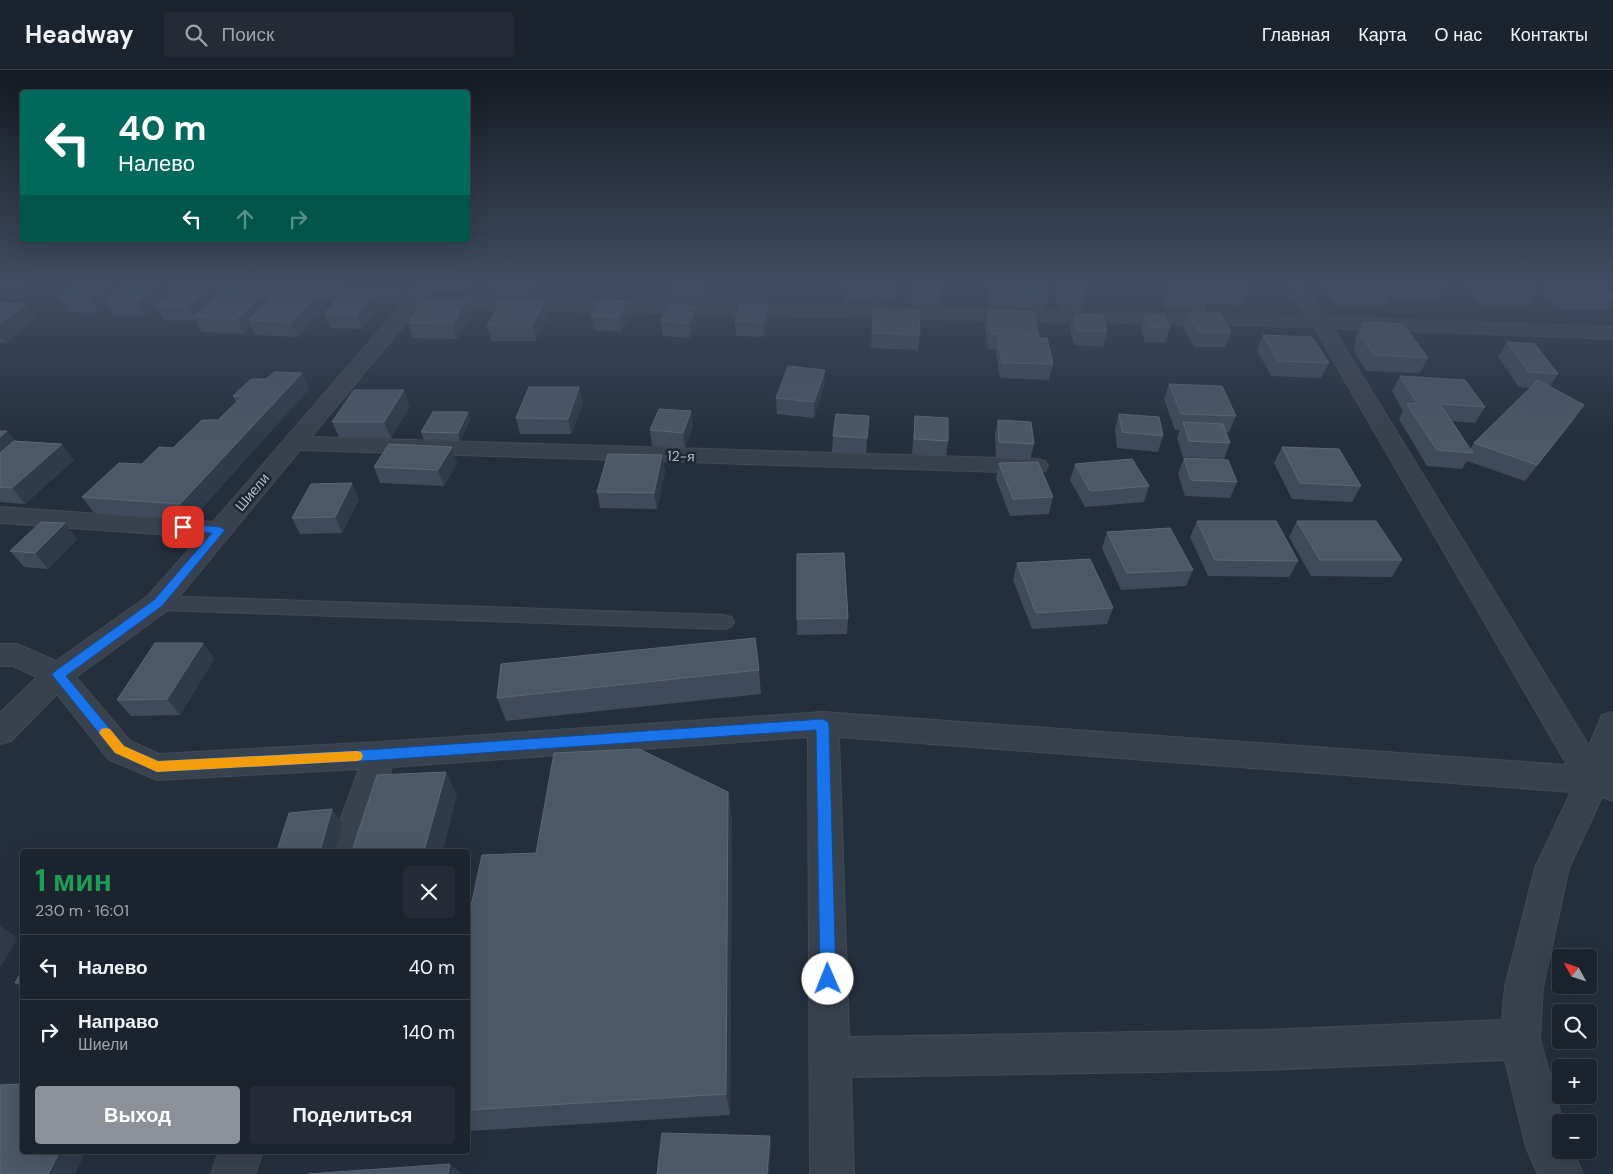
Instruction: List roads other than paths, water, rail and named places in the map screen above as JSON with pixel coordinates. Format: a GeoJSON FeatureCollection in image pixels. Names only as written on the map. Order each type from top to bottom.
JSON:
{"type":"FeatureCollection","features":[{"type":"Feature","properties":{"kind":"street","name":"Шиели"},"geometry":{"type":"LineString","coordinates":[[0,732],[58,675],[158,603],[383,338]]}},
{"type":"Feature","properties":{"kind":"street"},"geometry":{"type":"LineString","coordinates":[[1330,338],[1603,784]]}},
{"type":"Feature","properties":{"kind":"street","name":"12-я"},"geometry":{"type":"LineString","coordinates":[[293,443],[1039,466]]}},
{"type":"Feature","properties":{"kind":"street"},"geometry":{"type":"LineString","coordinates":[[0,515],[220,530]]}},
{"type":"Feature","properties":{"kind":"street"},"geometry":{"type":"LineString","coordinates":[[0,656],[17,655],[58,675],[119,750],[157,767],[380,755],[822,724],[1603,784]]}},
{"type":"Feature","properties":{"kind":"street"},"geometry":{"type":"LineString","coordinates":[[822,724],[832,1174]]}},
{"type":"Feature","properties":{"kind":"street"},"geometry":{"type":"LineString","coordinates":[[1561,1174],[1548,1147],[1520,1039],[1524,987],[1552,868],[1603,784],[1613,724]]}},
{"type":"Feature","properties":{"kind":"street"},"geometry":{"type":"LineString","coordinates":[[347,849],[380,755]]}},
{"type":"Feature","properties":{"kind":"street"},"geometry":{"type":"LineString","coordinates":[[830,1057],[1295,1049],[1520,1039]]}},
{"type":"Feature","properties":{"kind":"street"},"geometry":{"type":"LineString","coordinates":[[233,1174],[240,1154]]}},
{"type":"Feature","properties":{"kind":"lane"},"geometry":{"type":"LineString","coordinates":[[158,603],[724,622]]}}]}
